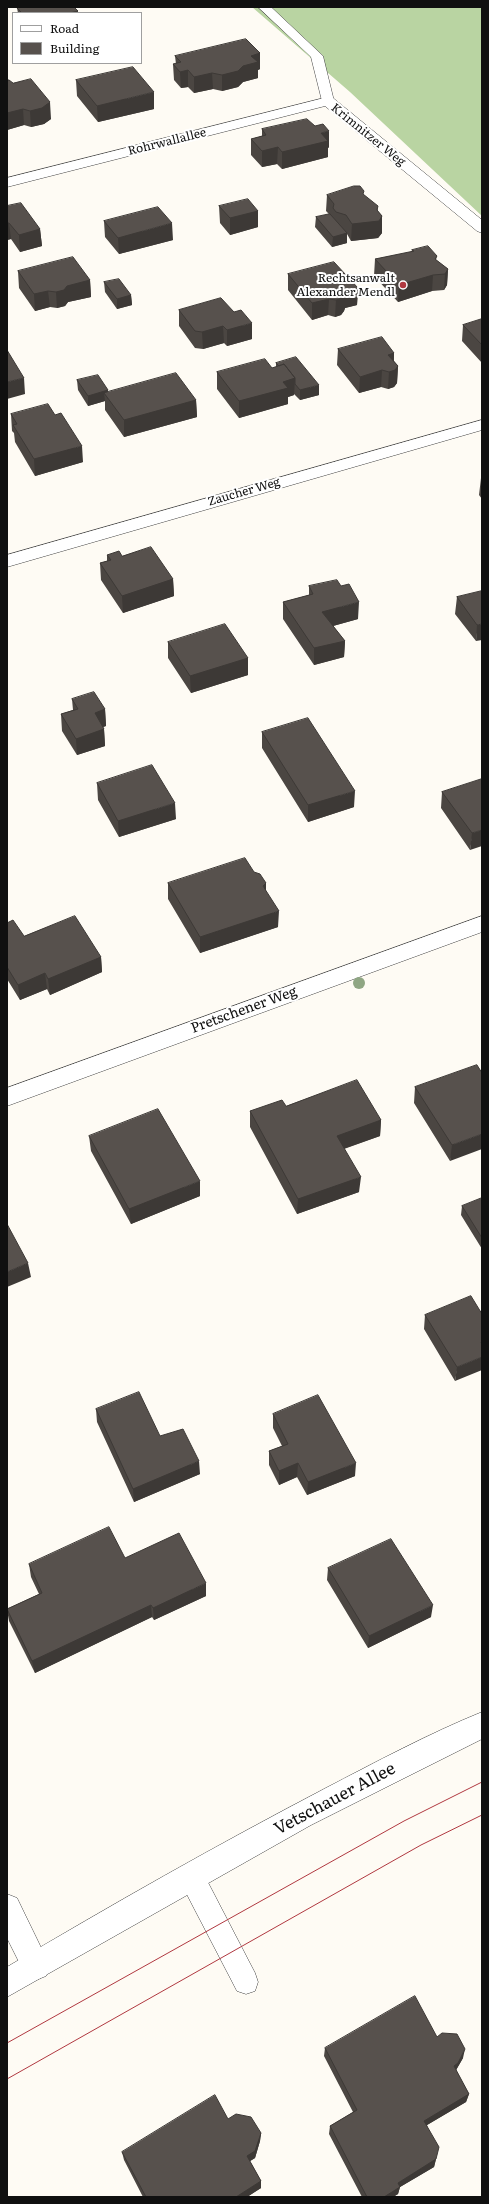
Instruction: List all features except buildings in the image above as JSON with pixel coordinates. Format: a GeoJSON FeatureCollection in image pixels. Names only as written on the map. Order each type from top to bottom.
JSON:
{"type":"FeatureCollection","features":[{"type":"Feature","properties":{"kind":"street","name":"Rohrwallallee"},"geometry":{"type":"LineString","coordinates":[[7,183],[328,101]]}},
{"type":"Feature","properties":{"kind":"street","name":"Krimnitzer Weg"},"geometry":{"type":"LineString","coordinates":[[328,101],[482,228]]}},
{"type":"Feature","properties":{"kind":"street","name":"Zaucher Weg"},"geometry":{"type":"LineString","coordinates":[[7,561],[482,425]]}},
{"type":"Feature","properties":{"kind":"street","name":"Pretschener Weg"},"geometry":{"type":"LineString","coordinates":[[7,1097],[482,924]]}},
{"type":"Feature","properties":{"kind":"street","name":"Vetschauer Allee"},"geometry":{"type":"LineString","coordinates":[[7,1983],[191,1876],[413,1757],[482,1725]]}},
{"type":"Feature","properties":{"kind":"street"},"geometry":{"type":"LineString","coordinates":[[7,1908],[36,1966]]}},
{"type":"Feature","properties":{"kind":"lane","name":"Krimnitzer Weg"},"geometry":{"type":"LineString","coordinates":[[264,7],[317,56],[328,101]]}},
{"type":"Feature","properties":{"kind":"lane"},"geometry":{"type":"LineString","coordinates":[[191,1876],[246,1982]]}},
{"type":"Feature","properties":{"kind":"green space"},"geometry":{"type":"Polygon","coordinates":[[[252,7],[482,7],[482,216],[350,92],[252,7]]]}},
{"type":"Feature","properties":{"kind":"tram line"},"geometry":{"type":"LineString","coordinates":[[7,2043],[404,1821],[482,1782]]}},
{"type":"Feature","properties":{"kind":"tram line"},"geometry":{"type":"LineString","coordinates":[[7,2079],[421,1845],[482,1815]]}},
{"type":"Feature","properties":{"kind":"place","name":"Rechtsanwalt Alexander Mendl"},"geometry":{"type":"Point","coordinates":[403,285]}}]}
